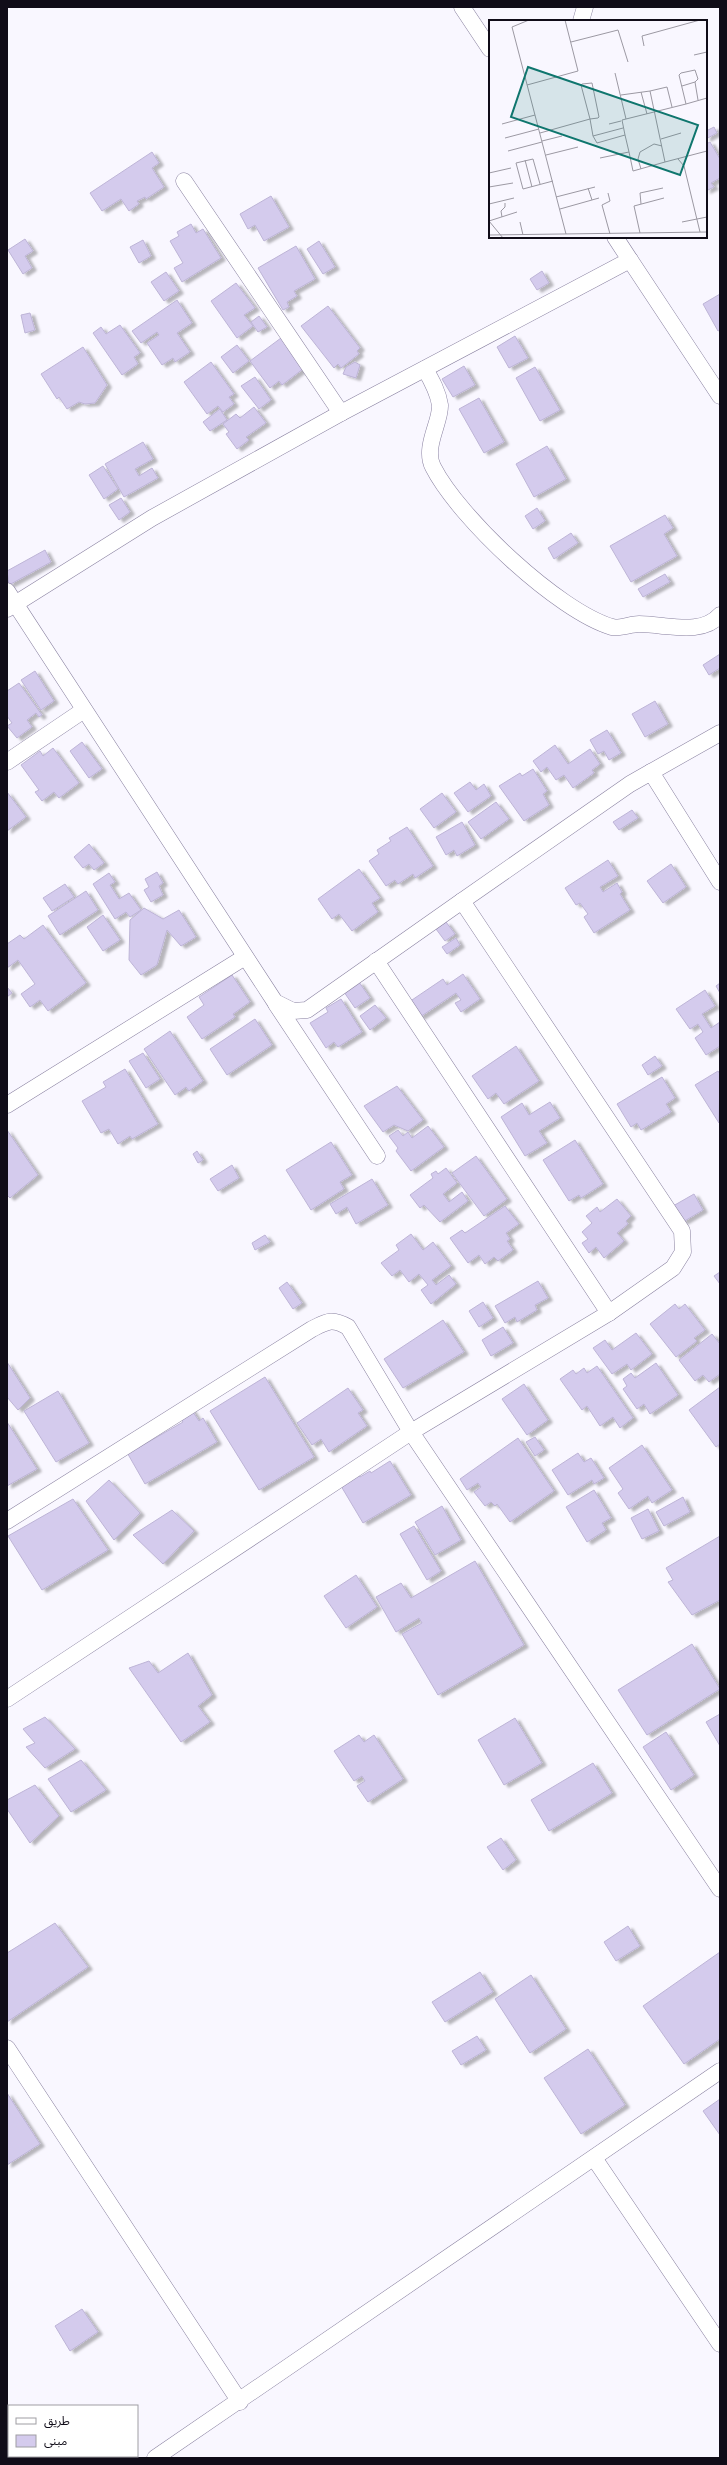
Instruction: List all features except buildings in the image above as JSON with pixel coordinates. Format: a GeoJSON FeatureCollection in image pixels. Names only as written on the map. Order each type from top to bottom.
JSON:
{"type":"FeatureCollection","features":[{"type":"Feature","properties":{"kind":"street"},"geometry":{"type":"LineString","coordinates":[[462,7],[489,48]]}},
{"type":"Feature","properties":{"kind":"street"},"geometry":{"type":"LineString","coordinates":[[581,20],[585,7]]}},
{"type":"Feature","properties":{"kind":"street"},"geometry":{"type":"LineString","coordinates":[[184,181],[341,413]]}},
{"type":"Feature","properties":{"kind":"street"},"geometry":{"type":"LineString","coordinates":[[616,238],[720,396]]}},
{"type":"Feature","properties":{"kind":"street"},"geometry":{"type":"LineString","coordinates":[[377,1156],[84,710],[10,601],[152,518],[341,413],[630,260]]}},
{"type":"Feature","properties":{"kind":"street"},"geometry":{"type":"LineString","coordinates":[[425,369],[436,390],[440,407],[431,437],[432,466],[446,488],[477,527],[562,601],[613,627],[640,624],[691,628],[704,625],[720,615]]}},
{"type":"Feature","properties":{"kind":"street"},"geometry":{"type":"LineString","coordinates":[[7,762],[84,710]]}},
{"type":"Feature","properties":{"kind":"street"},"geometry":{"type":"LineString","coordinates":[[275,1002],[293,1011],[307,1010],[630,784],[720,733]]}},
{"type":"Feature","properties":{"kind":"street"},"geometry":{"type":"LineString","coordinates":[[651,772],[720,882]]}},
{"type":"Feature","properties":{"kind":"street"},"geometry":{"type":"LineString","coordinates":[[7,1699],[411,1432],[609,1313],[673,1268],[683,1252],[682,1231],[462,901]]}},
{"type":"Feature","properties":{"kind":"street"},"geometry":{"type":"LineString","coordinates":[[7,1105],[245,957]]}},
{"type":"Feature","properties":{"kind":"street"},"geometry":{"type":"LineString","coordinates":[[376,961],[609,1313]]}},
{"type":"Feature","properties":{"kind":"street"},"geometry":{"type":"LineString","coordinates":[[7,1521],[327,1322],[336,1320],[348,1328],[411,1432],[720,1889]]}},
{"type":"Feature","properties":{"kind":"street"},"geometry":{"type":"LineString","coordinates":[[7,2048],[240,2402]]}},
{"type":"Feature","properties":{"kind":"street"},"geometry":{"type":"LineString","coordinates":[[154,2458],[240,2402],[720,2071]]}},
{"type":"Feature","properties":{"kind":"street"},"geometry":{"type":"LineString","coordinates":[[594,2158],[720,2344]]}}]}
